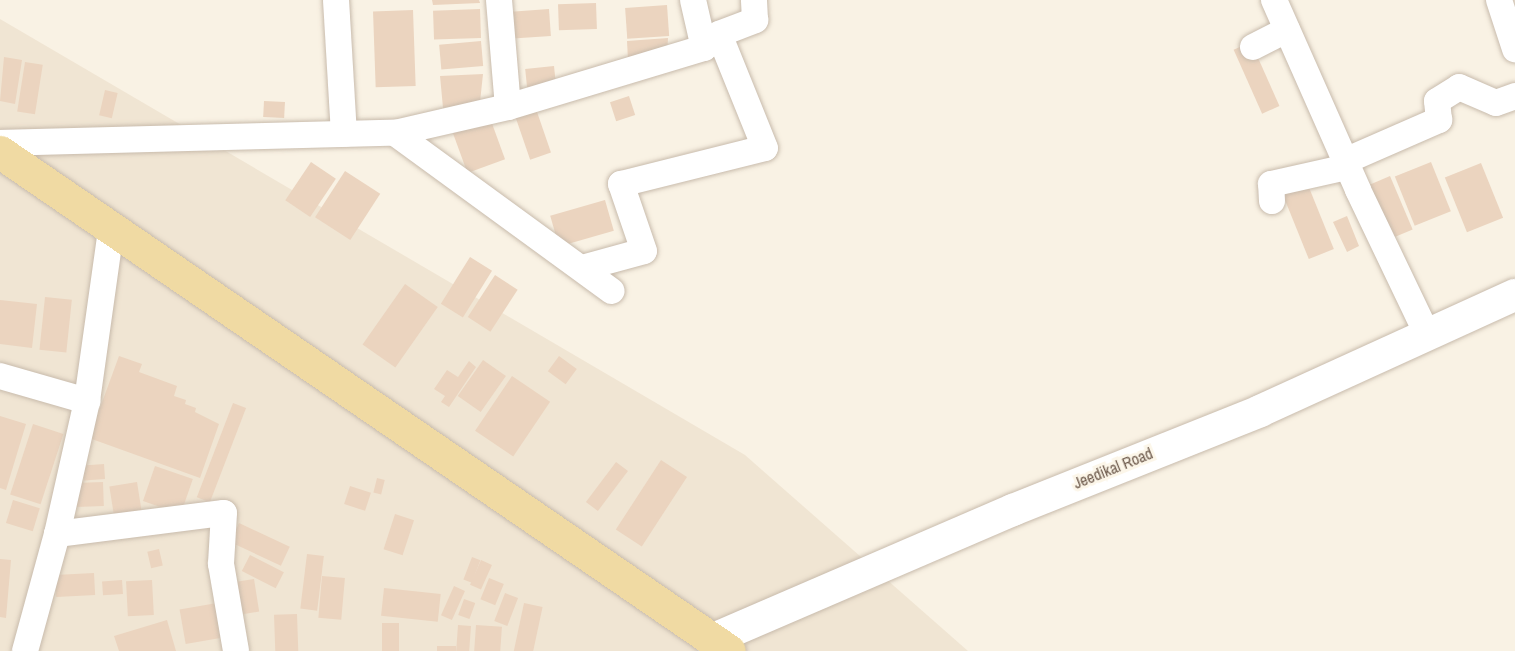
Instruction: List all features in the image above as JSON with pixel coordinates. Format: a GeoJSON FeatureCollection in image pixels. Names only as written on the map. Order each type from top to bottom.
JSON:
{"type":"FeatureCollection","features":[{"type":"Feature","properties":{"kind":"main road"},"geometry":{"type":"LineString","coordinates":[[0,152],[720,645]]}},
{"type":"Feature","properties":{"kind":"street"},"geometry":{"type":"LineString","coordinates":[[336,0],[344,134]]}},
{"type":"Feature","properties":{"kind":"street"},"geometry":{"type":"LineString","coordinates":[[499,0],[507,107]]}},
{"type":"Feature","properties":{"kind":"street"},"geometry":{"type":"LineString","coordinates":[[0,143],[394,133],[507,107],[704,48],[693,0]]}},
{"type":"Feature","properties":{"kind":"street"},"geometry":{"type":"LineString","coordinates":[[582,268],[644,251],[621,184],[765,148],[719,34],[755,20],[754,0]]}},
{"type":"Feature","properties":{"kind":"street"},"geometry":{"type":"LineString","coordinates":[[1274,0],[1346,164],[1427,334]]}},
{"type":"Feature","properties":{"kind":"street"},"geometry":{"type":"LineString","coordinates":[[1499,0],[1515,49]]}},
{"type":"Feature","properties":{"kind":"street"},"geometry":{"type":"LineString","coordinates":[[1253,47],[1287,30]]}},
{"type":"Feature","properties":{"kind":"street"},"geometry":{"type":"LineString","coordinates":[[1272,201],[1271,184],[1346,164],[1439,120],[1437,101],[1459,87],[1496,102],[1515,96]]}},
{"type":"Feature","properties":{"kind":"street"},"geometry":{"type":"LineString","coordinates":[[394,133],[612,291]]}},
{"type":"Feature","properties":{"kind":"street"},"geometry":{"type":"LineString","coordinates":[[25,651],[57,534],[87,401],[111,230]]}},
{"type":"Feature","properties":{"kind":"street","name":"Jeedikal Road"},"geometry":{"type":"LineString","coordinates":[[720,645],[1013,510],[1260,411],[1515,295]]}},
{"type":"Feature","properties":{"kind":"street"},"geometry":{"type":"LineString","coordinates":[[0,376],[87,401]]}},
{"type":"Feature","properties":{"kind":"street"},"geometry":{"type":"LineString","coordinates":[[57,534],[224,513],[221,564],[236,651]]}},
{"type":"Feature","properties":{"kind":"shaded area"},"geometry":{"type":"Polygon","coordinates":[[[0,19],[745,455],[968,651],[0,651],[0,19]]]}},
{"type":"Feature","properties":{"kind":"building"},"geometry":{"type":"Polygon","coordinates":[[[432,0],[479,0],[480,3],[433,5],[432,0]]]}},
{"type":"Feature","properties":{"kind":"building"},"geometry":{"type":"Polygon","coordinates":[[[596,3],[597,29],[559,30],[558,4],[596,3]]]}},
{"type":"Feature","properties":{"kind":"building"},"geometry":{"type":"Polygon","coordinates":[[[667,5],[669,36],[627,39],[625,8],[667,5]]]}},
{"type":"Feature","properties":{"kind":"building"},"geometry":{"type":"Polygon","coordinates":[[[480,9],[481,38],[434,40],[433,11],[480,9]]]}},
{"type":"Feature","properties":{"kind":"building"},"geometry":{"type":"Polygon","coordinates":[[[549,9],[551,36],[513,39],[511,12],[549,9]]]}},
{"type":"Feature","properties":{"kind":"building"},"geometry":{"type":"Polygon","coordinates":[[[413,10],[416,86],[376,87],[373,11],[413,10]]]}},
{"type":"Feature","properties":{"kind":"building"},"geometry":{"type":"Polygon","coordinates":[[[668,38],[667,55],[628,60],[627,41],[668,38]]]}},
{"type":"Feature","properties":{"kind":"building"},"geometry":{"type":"Polygon","coordinates":[[[481,41],[483,66],[441,70],[439,45],[481,41]]]}},
{"type":"Feature","properties":{"kind":"building"},"geometry":{"type":"Polygon","coordinates":[[[1251,42],[1279,106],[1262,114],[1234,50],[1251,42]]]}},
{"type":"Feature","properties":{"kind":"building"},"geometry":{"type":"Polygon","coordinates":[[[4,57],[22,60],[15,104],[0,101],[4,57]]]}},
{"type":"Feature","properties":{"kind":"building"},"geometry":{"type":"Polygon","coordinates":[[[25,62],[43,65],[35,114],[17,111],[25,62]]]}},
{"type":"Feature","properties":{"kind":"building"},"geometry":{"type":"Polygon","coordinates":[[[554,66],[556,85],[527,88],[525,69],[554,66]]]}},
{"type":"Feature","properties":{"kind":"building"},"geometry":{"type":"Polygon","coordinates":[[[483,74],[480,102],[443,108],[440,76],[483,74]]]}},
{"type":"Feature","properties":{"kind":"building"},"geometry":{"type":"Polygon","coordinates":[[[105,90],[118,93],[112,118],[99,115],[105,90]]]}},
{"type":"Feature","properties":{"kind":"building"},"geometry":{"type":"Polygon","coordinates":[[[629,96],[635,115],[616,121],[610,102],[629,96]]]}},
{"type":"Feature","properties":{"kind":"building"},"geometry":{"type":"Polygon","coordinates":[[[264,101],[285,102],[284,118],[263,117],[264,101]]]}},
{"type":"Feature","properties":{"kind":"building"},"geometry":{"type":"Polygon","coordinates":[[[536,109],[551,152],[530,160],[515,116],[536,109]]]}},
{"type":"Feature","properties":{"kind":"building"},"geometry":{"type":"Polygon","coordinates":[[[490,118],[505,159],[467,173],[452,132],[490,118]]]}},
{"type":"Feature","properties":{"kind":"building"},"geometry":{"type":"Polygon","coordinates":[[[311,162],[336,179],[310,217],[285,200],[311,162]]]}},
{"type":"Feature","properties":{"kind":"building"},"geometry":{"type":"Polygon","coordinates":[[[1431,162],[1451,211],[1415,226],[1395,177],[1431,162]]]}},
{"type":"Feature","properties":{"kind":"building"},"geometry":{"type":"Polygon","coordinates":[[[1481,163],[1503,218],[1467,232],[1445,178],[1481,163]]]}},
{"type":"Feature","properties":{"kind":"building"},"geometry":{"type":"Polygon","coordinates":[[[345,171],[380,194],[350,240],[315,217],[345,171]]]}},
{"type":"Feature","properties":{"kind":"building"},"geometry":{"type":"Polygon","coordinates":[[[1390,176],[1413,229],[1389,240],[1366,186],[1390,176]]]}},
{"type":"Feature","properties":{"kind":"building"},"geometry":{"type":"Polygon","coordinates":[[[1308,185],[1334,249],[1309,259],[1283,195],[1308,185]]]}},
{"type":"Feature","properties":{"kind":"building"},"geometry":{"type":"Polygon","coordinates":[[[605,200],[614,231],[559,246],[550,216],[605,200]]]}},
{"type":"Feature","properties":{"kind":"building"},"geometry":{"type":"Polygon","coordinates":[[[1347,216],[1359,246],[1347,252],[1333,222],[1347,216]]]}},
{"type":"Feature","properties":{"kind":"building"},"geometry":{"type":"Polygon","coordinates":[[[470,257],[492,271],[463,317],[441,304],[470,257]]]}},
{"type":"Feature","properties":{"kind":"building"},"geometry":{"type":"Polygon","coordinates":[[[495,275],[518,290],[490,332],[468,317],[495,275]]]}},
{"type":"Feature","properties":{"kind":"building"},"geometry":{"type":"Polygon","coordinates":[[[405,284],[438,307],[395,368],[363,345],[405,284]]]}},
{"type":"Feature","properties":{"kind":"building"},"geometry":{"type":"Polygon","coordinates":[[[45,297],[72,300],[66,353],[39,350],[45,297]]]}},
{"type":"Feature","properties":{"kind":"building"},"geometry":{"type":"Polygon","coordinates":[[[0,300],[37,304],[32,348],[0,344],[0,300]]]}},
{"type":"Feature","properties":{"kind":"building"},"geometry":{"type":"Polygon","coordinates":[[[119,356],[142,364],[139,372],[177,386],[174,396],[186,400],[185,404],[196,408],[195,412],[219,424],[200,478],[89,438],[119,356]]]}},
{"type":"Feature","properties":{"kind":"building"},"geometry":{"type":"Polygon","coordinates":[[[559,356],[577,369],[566,384],[548,371],[559,356]]]}},
{"type":"Feature","properties":{"kind":"building"},"geometry":{"type":"Polygon","coordinates":[[[483,360],[506,376],[481,412],[458,396],[483,360]]]}},
{"type":"Feature","properties":{"kind":"building"},"geometry":{"type":"Polygon","coordinates":[[[469,361],[476,367],[449,407],[441,402],[445,396],[434,389],[447,370],[458,377],[469,361]]]}},
{"type":"Feature","properties":{"kind":"building"},"geometry":{"type":"Polygon","coordinates":[[[512,376],[550,402],[513,456],[475,431],[512,376]]]}},
{"type":"Feature","properties":{"kind":"building"},"geometry":{"type":"Polygon","coordinates":[[[233,403],[246,408],[210,502],[197,497],[233,403]]]}},
{"type":"Feature","properties":{"kind":"building"},"geometry":{"type":"Polygon","coordinates":[[[0,416],[26,424],[6,490],[0,488],[0,416]]]}},
{"type":"Feature","properties":{"kind":"building"},"geometry":{"type":"Polygon","coordinates":[[[33,424],[63,434],[41,504],[10,494],[33,424]]]}},
{"type":"Feature","properties":{"kind":"building"},"geometry":{"type":"Polygon","coordinates":[[[661,460],[687,477],[642,546],[616,530],[661,460]]]}},
{"type":"Feature","properties":{"kind":"building"},"geometry":{"type":"Polygon","coordinates":[[[616,462],[628,471],[598,511],[586,502],[616,462]]]}},
{"type":"Feature","properties":{"kind":"building"},"geometry":{"type":"Polygon","coordinates":[[[104,464],[105,479],[84,480],[83,465],[104,464]]]}},
{"type":"Feature","properties":{"kind":"building"},"geometry":{"type":"Polygon","coordinates":[[[155,466],[193,479],[181,514],[143,501],[155,466]]]}},
{"type":"Feature","properties":{"kind":"building"},"geometry":{"type":"Polygon","coordinates":[[[377,478],[385,480],[381,494],[373,493],[377,478]]]}},
{"type":"Feature","properties":{"kind":"building"},"geometry":{"type":"Polygon","coordinates":[[[103,482],[104,506],[76,507],[75,483],[103,482]]]}},
{"type":"Feature","properties":{"kind":"building"},"geometry":{"type":"Polygon","coordinates":[[[137,482],[143,521],[115,525],[109,486],[137,482]]]}},
{"type":"Feature","properties":{"kind":"building"},"geometry":{"type":"Polygon","coordinates":[[[350,486],[371,493],[365,511],[344,504],[350,486]]]}},
{"type":"Feature","properties":{"kind":"building"},"geometry":{"type":"Polygon","coordinates":[[[13,500],[40,508],[33,531],[6,523],[13,500]]]}},
{"type":"Feature","properties":{"kind":"building"},"geometry":{"type":"Polygon","coordinates":[[[395,514],[414,520],[403,555],[384,549],[395,514]]]}},
{"type":"Feature","properties":{"kind":"building"},"geometry":{"type":"Polygon","coordinates":[[[239,523],[290,547],[281,566],[230,542],[239,523]]]}},
{"type":"Feature","properties":{"kind":"building"},"geometry":{"type":"Polygon","coordinates":[[[159,549],[163,566],[151,568],[147,552],[159,549]]]}},
{"type":"Feature","properties":{"kind":"building"},"geometry":{"type":"Polygon","coordinates":[[[307,554],[324,556],[317,611],[300,609],[307,554]]]}},
{"type":"Feature","properties":{"kind":"building"},"geometry":{"type":"Polygon","coordinates":[[[250,555],[284,572],[276,588],[242,571],[250,555]]]}},
{"type":"Feature","properties":{"kind":"building"},"geometry":{"type":"Polygon","coordinates":[[[472,557],[480,560],[472,583],[463,579],[472,557]]]}},
{"type":"Feature","properties":{"kind":"building"},"geometry":{"type":"Polygon","coordinates":[[[0,559],[11,560],[6,618],[0,617],[0,559]]]}},
{"type":"Feature","properties":{"kind":"building"},"geometry":{"type":"Polygon","coordinates":[[[481,560],[492,565],[481,590],[470,585],[481,560]]]}},
{"type":"Feature","properties":{"kind":"building"},"geometry":{"type":"Polygon","coordinates":[[[94,573],[95,595],[56,597],[55,575],[94,573]]]}},
{"type":"Feature","properties":{"kind":"building"},"geometry":{"type":"Polygon","coordinates":[[[322,576],[345,578],[341,620],[318,618],[322,576]]]}},
{"type":"Feature","properties":{"kind":"building"},"geometry":{"type":"Polygon","coordinates":[[[489,578],[504,584],[495,605],[480,599],[489,578]]]}},
{"type":"Feature","properties":{"kind":"building"},"geometry":{"type":"Polygon","coordinates":[[[254,579],[259,612],[233,616],[228,583],[254,579]]]}},
{"type":"Feature","properties":{"kind":"building"},"geometry":{"type":"Polygon","coordinates":[[[122,580],[123,594],[103,595],[102,581],[122,580]]]}},
{"type":"Feature","properties":{"kind":"building"},"geometry":{"type":"Polygon","coordinates":[[[152,580],[154,615],[128,616],[126,581],[152,580]]]}},
{"type":"Feature","properties":{"kind":"building"},"geometry":{"type":"Polygon","coordinates":[[[454,586],[465,591],[452,620],[441,615],[454,586]]]}},
{"type":"Feature","properties":{"kind":"building"},"geometry":{"type":"Polygon","coordinates":[[[384,588],[441,594],[438,622],[381,616],[384,588]]]}},
{"type":"Feature","properties":{"kind":"building"},"geometry":{"type":"Polygon","coordinates":[[[505,593],[518,598],[507,626],[494,621],[505,593]]]}},
{"type":"Feature","properties":{"kind":"building"},"geometry":{"type":"Polygon","coordinates":[[[464,599],[475,603],[469,619],[458,615],[464,599]]]}},
{"type":"Feature","properties":{"kind":"building"},"geometry":{"type":"Polygon","coordinates":[[[217,603],[223,637],[186,644],[180,610],[217,603]]]}},
{"type":"Feature","properties":{"kind":"building"},"geometry":{"type":"Polygon","coordinates":[[[524,603],[543,607],[533,651],[514,651],[524,603]]]}},
{"type":"Feature","properties":{"kind":"building"},"geometry":{"type":"Polygon","coordinates":[[[297,614],[298,651],[275,651],[274,615],[297,614]]]}},
{"type":"Feature","properties":{"kind":"building"},"geometry":{"type":"Polygon","coordinates":[[[167,620],[176,651],[119,651],[114,636],[167,620]]]}},
{"type":"Feature","properties":{"kind":"building"},"geometry":{"type":"Polygon","coordinates":[[[382,623],[399,623],[399,651],[382,651],[382,623]]]}},
{"type":"Feature","properties":{"kind":"building"},"geometry":{"type":"Polygon","coordinates":[[[458,625],[471,626],[469,651],[456,651],[458,625]]]}},
{"type":"Feature","properties":{"kind":"building"},"geometry":{"type":"Polygon","coordinates":[[[476,625],[502,627],[500,651],[474,651],[476,625]]]}},
{"type":"Feature","properties":{"kind":"building"},"geometry":{"type":"Polygon","coordinates":[[[437,646],[456,646],[456,651],[437,651],[437,646]]]}}]}
